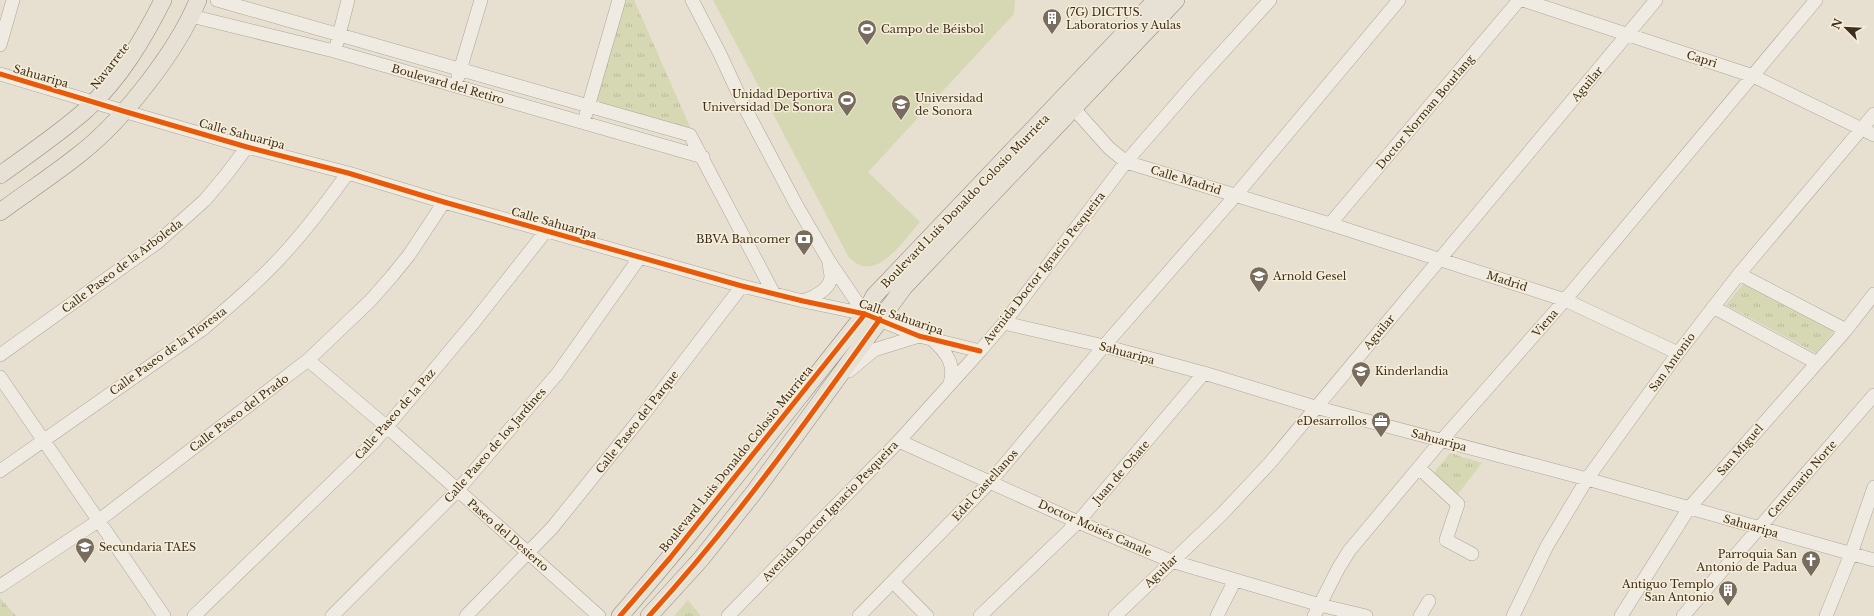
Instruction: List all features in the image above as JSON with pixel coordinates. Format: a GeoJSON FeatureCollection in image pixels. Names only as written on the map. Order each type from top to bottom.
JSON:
{"type":"FeatureCollection","features":[{"type":"Feature","properties":{"kind":"main road","name":"Navarrete"},"geometry":{"type":"LineString","coordinates":[[0,175],[74,120],[94,102],[135,51],[164,0]]}},
{"type":"Feature","properties":{"kind":"main road"},"geometry":{"type":"LineString","coordinates":[[0,212],[82,153],[123,111],[152,76],[191,16],[198,0]]}},
{"type":"Feature","properties":{"kind":"main road","name":"Boulevard Luis Donaldo Colosio Murrieta"},"geometry":{"type":"LineString","coordinates":[[620,616],[872,316],[904,287],[1069,102],[1156,0]]}},
{"type":"Feature","properties":{"kind":"main road","name":"Boulevard Luis Donaldo Colosio Murrieta"},"geometry":{"type":"LineString","coordinates":[[649,616],[706,552],[755,491],[826,394],[872,316],[874,296],[891,277],[1069,102],[1176,0]]}},
{"type":"Feature","properties":{"kind":"street"},"geometry":{"type":"LineString","coordinates":[[0,45],[12,0]]}},
{"type":"Feature","properties":{"kind":"street","name":"Boulevard del Retiro"},"geometry":{"type":"LineString","coordinates":[[217,0],[689,135],[703,157]]}},
{"type":"Feature","properties":{"kind":"street"},"geometry":{"type":"LineString","coordinates":[[334,51],[348,0]]}},
{"type":"Feature","properties":{"kind":"street"},"geometry":{"type":"LineString","coordinates":[[455,86],[481,0]]}},
{"type":"Feature","properties":{"kind":"street"},"geometry":{"type":"LineString","coordinates":[[584,123],[619,0]]}},
{"type":"Feature","properties":{"kind":"street"},"geometry":{"type":"LineString","coordinates":[[692,0],[720,54],[745,108],[829,261],[872,316]]}},
{"type":"Feature","properties":{"kind":"street","name":"Avenida Doctor Ignacio Pesqueira"},"geometry":{"type":"LineString","coordinates":[[728,616],[899,441],[980,351],[1004,323],[1126,162],[1198,79],[1270,0]]}},
{"type":"Feature","properties":{"kind":"street"},"geometry":{"type":"LineString","coordinates":[[1236,195],[1399,0]]}},
{"type":"Feature","properties":{"kind":"street","name":"Doctor Norman Bourlang"},"geometry":{"type":"LineString","coordinates":[[1330,224],[1519,0]]}},
{"type":"Feature","properties":{"kind":"street","name":"Capri"},"geometry":{"type":"LineString","coordinates":[[1523,0],[1753,76],[1874,135]]}},
{"type":"Feature","properties":{"kind":"street","name":"Aguilar"},"geometry":{"type":"LineString","coordinates":[[1115,616],[1221,515],[1263,470],[1656,0]]}},
{"type":"Feature","properties":{"kind":"street","name":"Viena"},"geometry":{"type":"LineString","coordinates":[[1317,610],[1349,551],[1441,441],[1565,300],[1816,0]]}},
{"type":"Feature","properties":{"kind":"street","name":"Boulevard del Retiro"},"geometry":{"type":"LineString","coordinates":[[191,16],[334,51],[703,157]]}},
{"type":"Feature","properties":{"kind":"street","name":"Sahuaripa"},"geometry":{"type":"LineString","coordinates":[[0,74],[123,111]]}},
{"type":"Feature","properties":{"kind":"street","name":"Calle Madrid"},"geometry":{"type":"LineString","coordinates":[[1069,102],[1109,148],[1126,162],[1330,224]]}},
{"type":"Feature","properties":{"kind":"street","name":"Calle Sahuaripa"},"geometry":{"type":"LineString","coordinates":[[123,111],[247,147],[348,173],[444,202],[742,286],[872,316],[919,336],[980,351]]}},
{"type":"Feature","properties":{"kind":"street","name":"San Antonio"},"geometry":{"type":"LineString","coordinates":[[1512,616],[1547,546],[1587,479],[1713,307],[1874,114]]}},
{"type":"Feature","properties":{"kind":"street","name":"Calle Paseo de la Arboleda"},"geometry":{"type":"LineString","coordinates":[[0,355],[158,242],[205,200],[247,147]]}},
{"type":"Feature","properties":{"kind":"street"},"geometry":{"type":"LineString","coordinates":[[703,157],[774,294]]}},
{"type":"Feature","properties":{"kind":"street","name":"Calle Paseo de la Floresta"},"geometry":{"type":"LineString","coordinates":[[0,471],[203,329],[231,305],[289,248],[319,213],[348,173]]}},
{"type":"Feature","properties":{"kind":"street","name":"Edel Castellanos"},"geometry":{"type":"LineString","coordinates":[[859,616],[990,482],[1104,346],[1236,195]]}},
{"type":"Feature","properties":{"kind":"street","name":"Calle Paseo del Prado"},"geometry":{"type":"LineString","coordinates":[[0,586],[98,520],[308,360],[370,300],[392,276],[409,255],[444,202]]}},
{"type":"Feature","properties":{"kind":"street","name":"Madrid"},"geometry":{"type":"LineString","coordinates":[[1330,224],[1565,300],[1678,353]]}},
{"type":"Feature","properties":{"kind":"street","name":"Calle Paseo de la Paz"},"geometry":{"type":"LineString","coordinates":[[194,616],[387,427],[474,322],[546,231]]}},
{"type":"Feature","properties":{"kind":"street","name":"Calle Paseo de los Jardines"},"geometry":{"type":"LineString","coordinates":[[332,616],[457,491],[558,373],[640,257]]}},
{"type":"Feature","properties":{"kind":"street"},"geometry":{"type":"LineString","coordinates":[[803,301],[814,297],[828,285],[831,278],[829,261]]}},
{"type":"Feature","properties":{"kind":"street"},"geometry":{"type":"LineString","coordinates":[[1739,274],[1846,330]]}},
{"type":"Feature","properties":{"kind":"street","name":"Calle Paseo del Parque"},"geometry":{"type":"LineString","coordinates":[[466,616],[552,528],[643,415],[742,286]]}},
{"type":"Feature","properties":{"kind":"street"},"geometry":{"type":"LineString","coordinates":[[904,287],[897,310],[899,322],[919,336]]}},
{"type":"Feature","properties":{"kind":"street","name":"San Miguel"},"geometry":{"type":"LineString","coordinates":[[1621,616],[1689,508],[1846,330],[1874,294]]}},
{"type":"Feature","properties":{"kind":"street"},"geometry":{"type":"LineString","coordinates":[[1713,307],[1817,363]]}},
{"type":"Feature","properties":{"kind":"street","name":"Sahuaripa"},"geometry":{"type":"LineString","coordinates":[[1004,323],[1104,346],[1204,373],[1315,407],[1587,479],[1759,529],[1874,560]]}},
{"type":"Feature","properties":{"kind":"street"},"geometry":{"type":"LineString","coordinates":[[826,394],[858,362],[874,350],[919,336]]}},
{"type":"Feature","properties":{"kind":"street"},"geometry":{"type":"LineString","coordinates":[[933,340],[942,348],[950,359],[952,376],[950,383]]}},
{"type":"Feature","properties":{"kind":"street","name":"Paseo del Desierto"},"geometry":{"type":"LineString","coordinates":[[308,360],[387,427],[599,616]]}},
{"type":"Feature","properties":{"kind":"street","name":"Juan de Oñate"},"geometry":{"type":"LineString","coordinates":[[980,616],[1078,522],[1204,373]]}},
{"type":"Feature","properties":{"kind":"street"},"geometry":{"type":"LineString","coordinates":[[0,377],[164,616]]}},
{"type":"Feature","properties":{"kind":"street","name":"Centenario Norte"},"geometry":{"type":"LineString","coordinates":[[1683,616],[1871,402]]}},
{"type":"Feature","properties":{"kind":"street","name":"Doctor Moisés Canale"},"geometry":{"type":"LineString","coordinates":[[899,441],[1078,522],[1171,561],[1235,580],[1317,610],[1366,616]]}},
{"type":"Feature","properties":{"kind":"street"},"geometry":{"type":"LineString","coordinates":[[1419,468],[1458,504],[1446,537],[1447,542],[1472,554]]}},
{"type":"Feature","properties":{"kind":"street"},"geometry":{"type":"LineString","coordinates":[[1826,616],[1851,554],[1874,487]]}},
{"type":"Feature","properties":{"kind":"street"},"geometry":{"type":"LineString","coordinates":[[1217,616],[1235,580]]}},
{"type":"Feature","properties":{"kind":"street"},"geometry":{"type":"LineString","coordinates":[[893,582],[927,616]]}},
{"type":"Feature","properties":{"kind":"street"},"geometry":{"type":"LineString","coordinates":[[1420,616],[1429,601]]}},
{"type":"Feature","properties":{"kind":"green space"},"geometry":{"type":"Polygon","coordinates":[[[623,0],[634,0],[691,129],[592,101],[623,0]]]}},
{"type":"Feature","properties":{"kind":"green space","name":"Unidad Deportiva Universidad De Sonora"},"geometry":{"type":"Polygon","coordinates":[[[713,0],[1015,0],[1014,14],[868,172],[920,222],[897,249],[878,264],[868,266],[858,264],[848,256],[713,0]]]}},
{"type":"Feature","properties":{"kind":"green space"},"geometry":{"type":"Polygon","coordinates":[[[1744,283],[1835,330],[1816,353],[1726,305],[1744,283]]]}},
{"type":"Feature","properties":{"kind":"green space"},"geometry":{"type":"Polygon","coordinates":[[[1450,453],[1482,463],[1458,494],[1433,474],[1450,453]]]}},
{"type":"Feature","properties":{"kind":"green space"},"geometry":{"type":"Polygon","coordinates":[[[1,599],[16,616],[0,616],[1,599]]]}},
{"type":"Feature","properties":{"kind":"green space"},"geometry":{"type":"Polygon","coordinates":[[[688,600],[701,616],[674,616],[688,600]]]}},
{"type":"Feature","properties":{"kind":"cycle path"},"geometry":{"type":"LineString","coordinates":[[0,74],[247,147],[348,173],[444,202],[742,286],[865,314],[919,336],[980,351]]}},
{"type":"Feature","properties":{"kind":"cycle path"},"geometry":{"type":"LineString","coordinates":[[620,616],[670,558],[865,314]]}},
{"type":"Feature","properties":{"kind":"cycle path"},"geometry":{"type":"LineString","coordinates":[[649,616],[711,545],[769,471],[880,319]]}},
{"type":"Feature","properties":{"kind":"place","name":"(7G) DICTUS. Laboratorios y Aulas"},"geometry":{"type":"Point","coordinates":[1052,35]}},
{"type":"Feature","properties":{"kind":"place","name":"Campo de Béisbol"},"geometry":{"type":"Point","coordinates":[867,46]}},
{"type":"Feature","properties":{"kind":"place","name":"Unidad Deportiva Universidad De Sonora"},"geometry":{"type":"Point","coordinates":[847,117]}},
{"type":"Feature","properties":{"kind":"place","name":"Universidad de Sonora"},"geometry":{"type":"Point","coordinates":[901,121]}},
{"type":"Feature","properties":{"kind":"place","name":"BBVA Bancomer"},"geometry":{"type":"Point","coordinates":[804,256]}},
{"type":"Feature","properties":{"kind":"place","name":"Arnold Gesel"},"geometry":{"type":"Point","coordinates":[1259,293]}},
{"type":"Feature","properties":{"kind":"place","name":"Kinderlandia"},"geometry":{"type":"Point","coordinates":[1361,388]}},
{"type":"Feature","properties":{"kind":"place","name":"eDesarrollos"},"geometry":{"type":"Point","coordinates":[1381,438]}},
{"type":"Feature","properties":{"kind":"place","name":"Secundaria TAES"},"geometry":{"type":"Point","coordinates":[85,564]}},
{"type":"Feature","properties":{"kind":"place","name":"Parroquia San Antonio de Padua"},"geometry":{"type":"Point","coordinates":[1811,577]}},
{"type":"Feature","properties":{"kind":"place","name":"Antiguo Templo San Antonio"},"geometry":{"type":"Point","coordinates":[1728,607]}}]}
